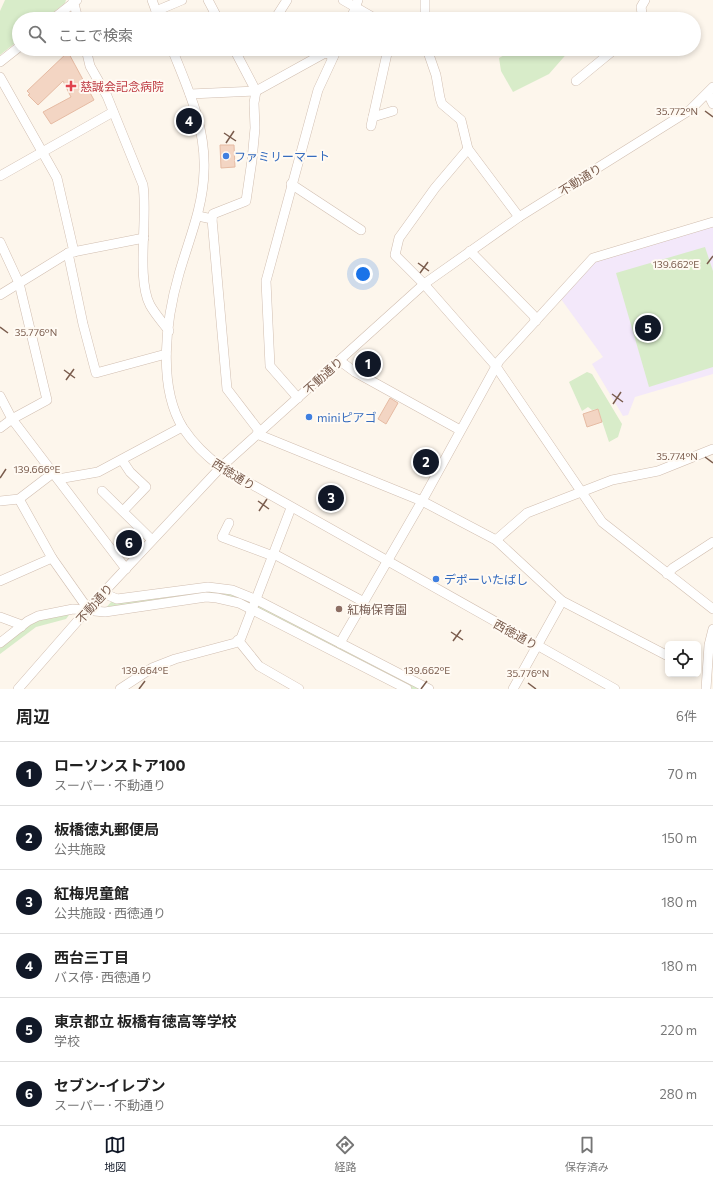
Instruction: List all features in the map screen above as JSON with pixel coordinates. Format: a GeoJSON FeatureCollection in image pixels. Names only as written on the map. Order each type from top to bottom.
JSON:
{"type":"FeatureCollection","features":[{"type":"Feature","properties":{"kind":"street"},"geometry":{"type":"LineString","coordinates":[[152,0],[157,12]]}},
{"type":"Feature","properties":{"kind":"street"},"geometry":{"type":"LineString","coordinates":[[163,12],[182,0]]}},
{"type":"Feature","properties":{"kind":"street"},"geometry":{"type":"LineString","coordinates":[[208,0],[214,12]]}},
{"type":"Feature","properties":{"kind":"street"},"geometry":{"type":"LineString","coordinates":[[280,12],[288,0]]}},
{"type":"Feature","properties":{"kind":"street"},"geometry":{"type":"LineString","coordinates":[[343,0],[357,4],[367,12]]}},
{"type":"Feature","properties":{"kind":"street"},"geometry":{"type":"LineString","coordinates":[[425,0],[425,12]]}},
{"type":"Feature","properties":{"kind":"street"},"geometry":{"type":"LineString","coordinates":[[642,12],[641,7],[645,0]]}},
{"type":"Feature","properties":{"kind":"street"},"geometry":{"type":"LineString","coordinates":[[62,12],[75,1]]}},
{"type":"Feature","properties":{"kind":"street"},"geometry":{"type":"LineString","coordinates":[[75,1],[77,12]]}},
{"type":"Feature","properties":{"kind":"street"},"geometry":{"type":"LineString","coordinates":[[0,62],[12,53]]}},
{"type":"Feature","properties":{"kind":"street"},"geometry":{"type":"LineString","coordinates":[[88,56],[90,66],[106,96],[143,185],[145,199],[144,238],[146,292],[150,305],[168,331]]}},
{"type":"Feature","properties":{"kind":"street","name":"西徳通り"},"geometry":{"type":"LineString","coordinates":[[175,56],[190,94],[200,125],[204,156],[203,188],[198,216],[176,287],[168,331],[166,354],[170,391],[182,427],[200,449],[220,467],[615,689]]}},
{"type":"Feature","properties":{"kind":"street"},"geometry":{"type":"LineString","coordinates":[[238,56],[256,92],[254,103],[255,128],[246,201],[213,214],[212,219],[227,389],[258,433],[422,501],[496,540],[562,601],[665,654]]}},
{"type":"Feature","properties":{"kind":"street"},"geometry":{"type":"LineString","coordinates":[[190,94],[256,92],[320,56]]}},
{"type":"Feature","properties":{"kind":"street"},"geometry":{"type":"LineString","coordinates":[[298,398],[270,366],[266,281],[291,184],[318,90],[334,56]]}},
{"type":"Feature","properties":{"kind":"street"},"geometry":{"type":"LineString","coordinates":[[371,126],[386,56]]}},
{"type":"Feature","properties":{"kind":"street"},"geometry":{"type":"LineString","coordinates":[[429,56],[436,75],[442,104],[461,120],[468,149],[519,217]]}},
{"type":"Feature","properties":{"kind":"street"},"geometry":{"type":"LineString","coordinates":[[576,81],[606,56]]}},
{"type":"Feature","properties":{"kind":"street"},"geometry":{"type":"LineString","coordinates":[[0,77],[43,152],[61,188],[83,324],[96,373],[166,354]]}},
{"type":"Feature","properties":{"kind":"street"},"geometry":{"type":"LineString","coordinates":[[710,90],[713,104]]}},
{"type":"Feature","properties":{"kind":"street","name":"不動通り"},"geometry":{"type":"LineString","coordinates":[[18,689],[88,609],[220,467],[340,361],[424,284],[519,217],[690,110],[710,90]]}},
{"type":"Feature","properties":{"kind":"street"},"geometry":{"type":"LineString","coordinates":[[373,117],[393,111]]}},
{"type":"Feature","properties":{"kind":"street"},"geometry":{"type":"LineString","coordinates":[[0,176],[113,112]]}},
{"type":"Feature","properties":{"kind":"street"},"geometry":{"type":"LineString","coordinates":[[468,149],[435,188],[399,238],[395,248],[395,255],[424,284],[495,365],[602,522],[713,609]]}},
{"type":"Feature","properties":{"kind":"street"},"geometry":{"type":"LineString","coordinates":[[291,184],[361,230]]}},
{"type":"Feature","properties":{"kind":"street"},"geometry":{"type":"LineString","coordinates":[[198,216],[212,219]]}},
{"type":"Feature","properties":{"kind":"street"},"geometry":{"type":"LineString","coordinates":[[340,643],[422,501],[495,365],[593,258],[713,222]]}},
{"type":"Feature","properties":{"kind":"street"},"geometry":{"type":"LineString","coordinates":[[0,295],[71,253],[144,238]]}},
{"type":"Feature","properties":{"kind":"street"},"geometry":{"type":"LineString","coordinates":[[0,242],[19,283],[47,400],[12,419],[0,428]]}},
{"type":"Feature","properties":{"kind":"street"},"geometry":{"type":"LineString","coordinates":[[470,251],[533,315],[536,321]]}},
{"type":"Feature","properties":{"kind":"street"},"geometry":{"type":"LineString","coordinates":[[340,361],[355,372],[460,430]]}},
{"type":"Feature","properties":{"kind":"street"},"geometry":{"type":"LineString","coordinates":[[0,396],[12,419],[126,569]]}},
{"type":"Feature","properties":{"kind":"street"},"geometry":{"type":"LineString","coordinates":[[0,502],[19,498],[55,476],[98,472],[182,427]]}},
{"type":"Feature","properties":{"kind":"street"},"geometry":{"type":"LineString","coordinates":[[496,540],[527,513],[612,480],[658,471],[713,449]]}},
{"type":"Feature","properties":{"kind":"street"},"geometry":{"type":"LineString","coordinates":[[122,460],[130,472],[146,486],[122,511]]}},
{"type":"Feature","properties":{"kind":"street"},"geometry":{"type":"LineString","coordinates":[[102,491],[152,540]]}},
{"type":"Feature","properties":{"kind":"street"},"geometry":{"type":"LineString","coordinates":[[19,498],[52,558],[88,609]]}},
{"type":"Feature","properties":{"kind":"street"},"geometry":{"type":"LineString","coordinates":[[120,689],[152,668],[175,659],[235,643],[241,638],[257,600],[291,508]]}},
{"type":"Feature","properties":{"kind":"street"},"geometry":{"type":"LineString","coordinates":[[229,523],[222,537],[273,555],[364,602]]}},
{"type":"Feature","properties":{"kind":"street"},"geometry":{"type":"LineString","coordinates":[[667,574],[673,568],[713,542]]}},
{"type":"Feature","properties":{"kind":"street"},"geometry":{"type":"LineString","coordinates":[[0,581],[52,558]]}},
{"type":"Feature","properties":{"kind":"street"},"geometry":{"type":"LineString","coordinates":[[103,593],[118,599],[208,586],[232,590],[257,600],[429,689]]}},
{"type":"Feature","properties":{"kind":"street"},"geometry":{"type":"LineString","coordinates":[[0,643],[38,616],[48,613],[73,608],[105,612],[206,597],[228,600],[253,610],[407,689]]}},
{"type":"Feature","properties":{"kind":"street"},"geometry":{"type":"LineString","coordinates":[[513,689],[562,601]]}},
{"type":"Feature","properties":{"kind":"street"},"geometry":{"type":"LineString","coordinates":[[0,617],[9,619],[21,627]]}},
{"type":"Feature","properties":{"kind":"street"},"geometry":{"type":"LineString","coordinates":[[706,689],[709,645],[713,629]]}},
{"type":"Feature","properties":{"kind":"street"},"geometry":{"type":"LineString","coordinates":[[238,640],[259,666],[299,689]]}},
{"type":"Feature","properties":{"kind":"street"},"geometry":{"type":"LineString","coordinates":[[701,673],[707,676]]}},
{"type":"Feature","properties":{"kind":"shaded area"},"geometry":{"type":"Polygon","coordinates":[[[713,226],[713,374],[635,397],[628,415],[623,416],[592,364],[603,357],[561,299],[596,260],[713,226]]]}},
{"type":"Feature","properties":{"kind":"green space"},"geometry":{"type":"Polygon","coordinates":[[[5,0],[66,0],[65,3],[54,12],[12,12],[12,46],[0,55],[0,11],[5,0]]]}},
{"type":"Feature","properties":{"kind":"green space"},"geometry":{"type":"Polygon","coordinates":[[[503,56],[565,56],[549,74],[513,92],[501,71],[499,58],[503,56]]]}},
{"type":"Feature","properties":{"kind":"green space"},"geometry":{"type":"Polygon","coordinates":[[[705,247],[713,271],[713,367],[649,387],[616,273],[705,247]]]}},
{"type":"Feature","properties":{"kind":"green space"},"geometry":{"type":"Polygon","coordinates":[[[587,372],[592,374],[622,424],[618,437],[609,442],[598,409],[592,410],[588,407],[582,411],[569,382],[587,372]]]}},
{"type":"Feature","properties":{"kind":"green space"},"geometry":{"type":"Polygon","coordinates":[[[219,590],[251,600],[248,605],[229,598],[105,609],[112,601],[219,590]]]}},
{"type":"Feature","properties":{"kind":"green space"},"geometry":{"type":"Polygon","coordinates":[[[259,604],[425,689],[411,689],[257,610],[259,604]]]}},
{"type":"Feature","properties":{"kind":"green space"},"geometry":{"type":"Polygon","coordinates":[[[72,611],[66,619],[36,627],[0,654],[0,645],[31,621],[72,611]]]}},
{"type":"Feature","properties":{"kind":"building"},"geometry":{"type":"Polygon","coordinates":[[[64,56],[70,56],[94,100],[51,124],[43,112],[71,97],[63,81],[38,105],[28,95],[30,94],[27,91],[64,56]]]}},
{"type":"Feature","properties":{"kind":"building"},"geometry":{"type":"Polygon","coordinates":[[[220,145],[234,145],[235,167],[221,168],[220,145]]]}},
{"type":"Feature","properties":{"kind":"building"},"geometry":{"type":"Polygon","coordinates":[[[390,398],[398,403],[386,424],[378,419],[390,398]]]}},
{"type":"Feature","properties":{"kind":"building"},"geometry":{"type":"Polygon","coordinates":[[[598,409],[602,422],[587,427],[583,414],[598,409]]]}},
{"type":"Feature","properties":{"kind":"place","name":"慈誠会記念病院"},"geometry":{"type":"Point","coordinates":[71,86]}},
{"type":"Feature","properties":{"kind":"place","name":"西台三丁目"},"geometry":{"type":"Point","coordinates":[189,121]}},
{"type":"Feature","properties":{"kind":"place","name":"ファミリーマート"},"geometry":{"type":"Point","coordinates":[226,156]}},
{"type":"Feature","properties":{"kind":"place","name":"東京都立 板橋有徳高等学校"},"geometry":{"type":"Point","coordinates":[648,328]}},
{"type":"Feature","properties":{"kind":"place","name":"ローソンストア100"},"geometry":{"type":"Point","coordinates":[368,364]}},
{"type":"Feature","properties":{"kind":"place","name":"miniピアゴ"},"geometry":{"type":"Point","coordinates":[309,417]}},
{"type":"Feature","properties":{"kind":"place","name":"板橋徳丸郵便局"},"geometry":{"type":"Point","coordinates":[426,462]}},
{"type":"Feature","properties":{"kind":"place","name":"紅梅児童館"},"geometry":{"type":"Point","coordinates":[331,498]}},
{"type":"Feature","properties":{"kind":"place","name":"セブン-イレブン"},"geometry":{"type":"Point","coordinates":[129,543]}},
{"type":"Feature","properties":{"kind":"place","name":"デポーいたばし"},"geometry":{"type":"Point","coordinates":[436,579]}},
{"type":"Feature","properties":{"kind":"place","name":"紅梅保育園"},"geometry":{"type":"Point","coordinates":[339,609]}}]}
